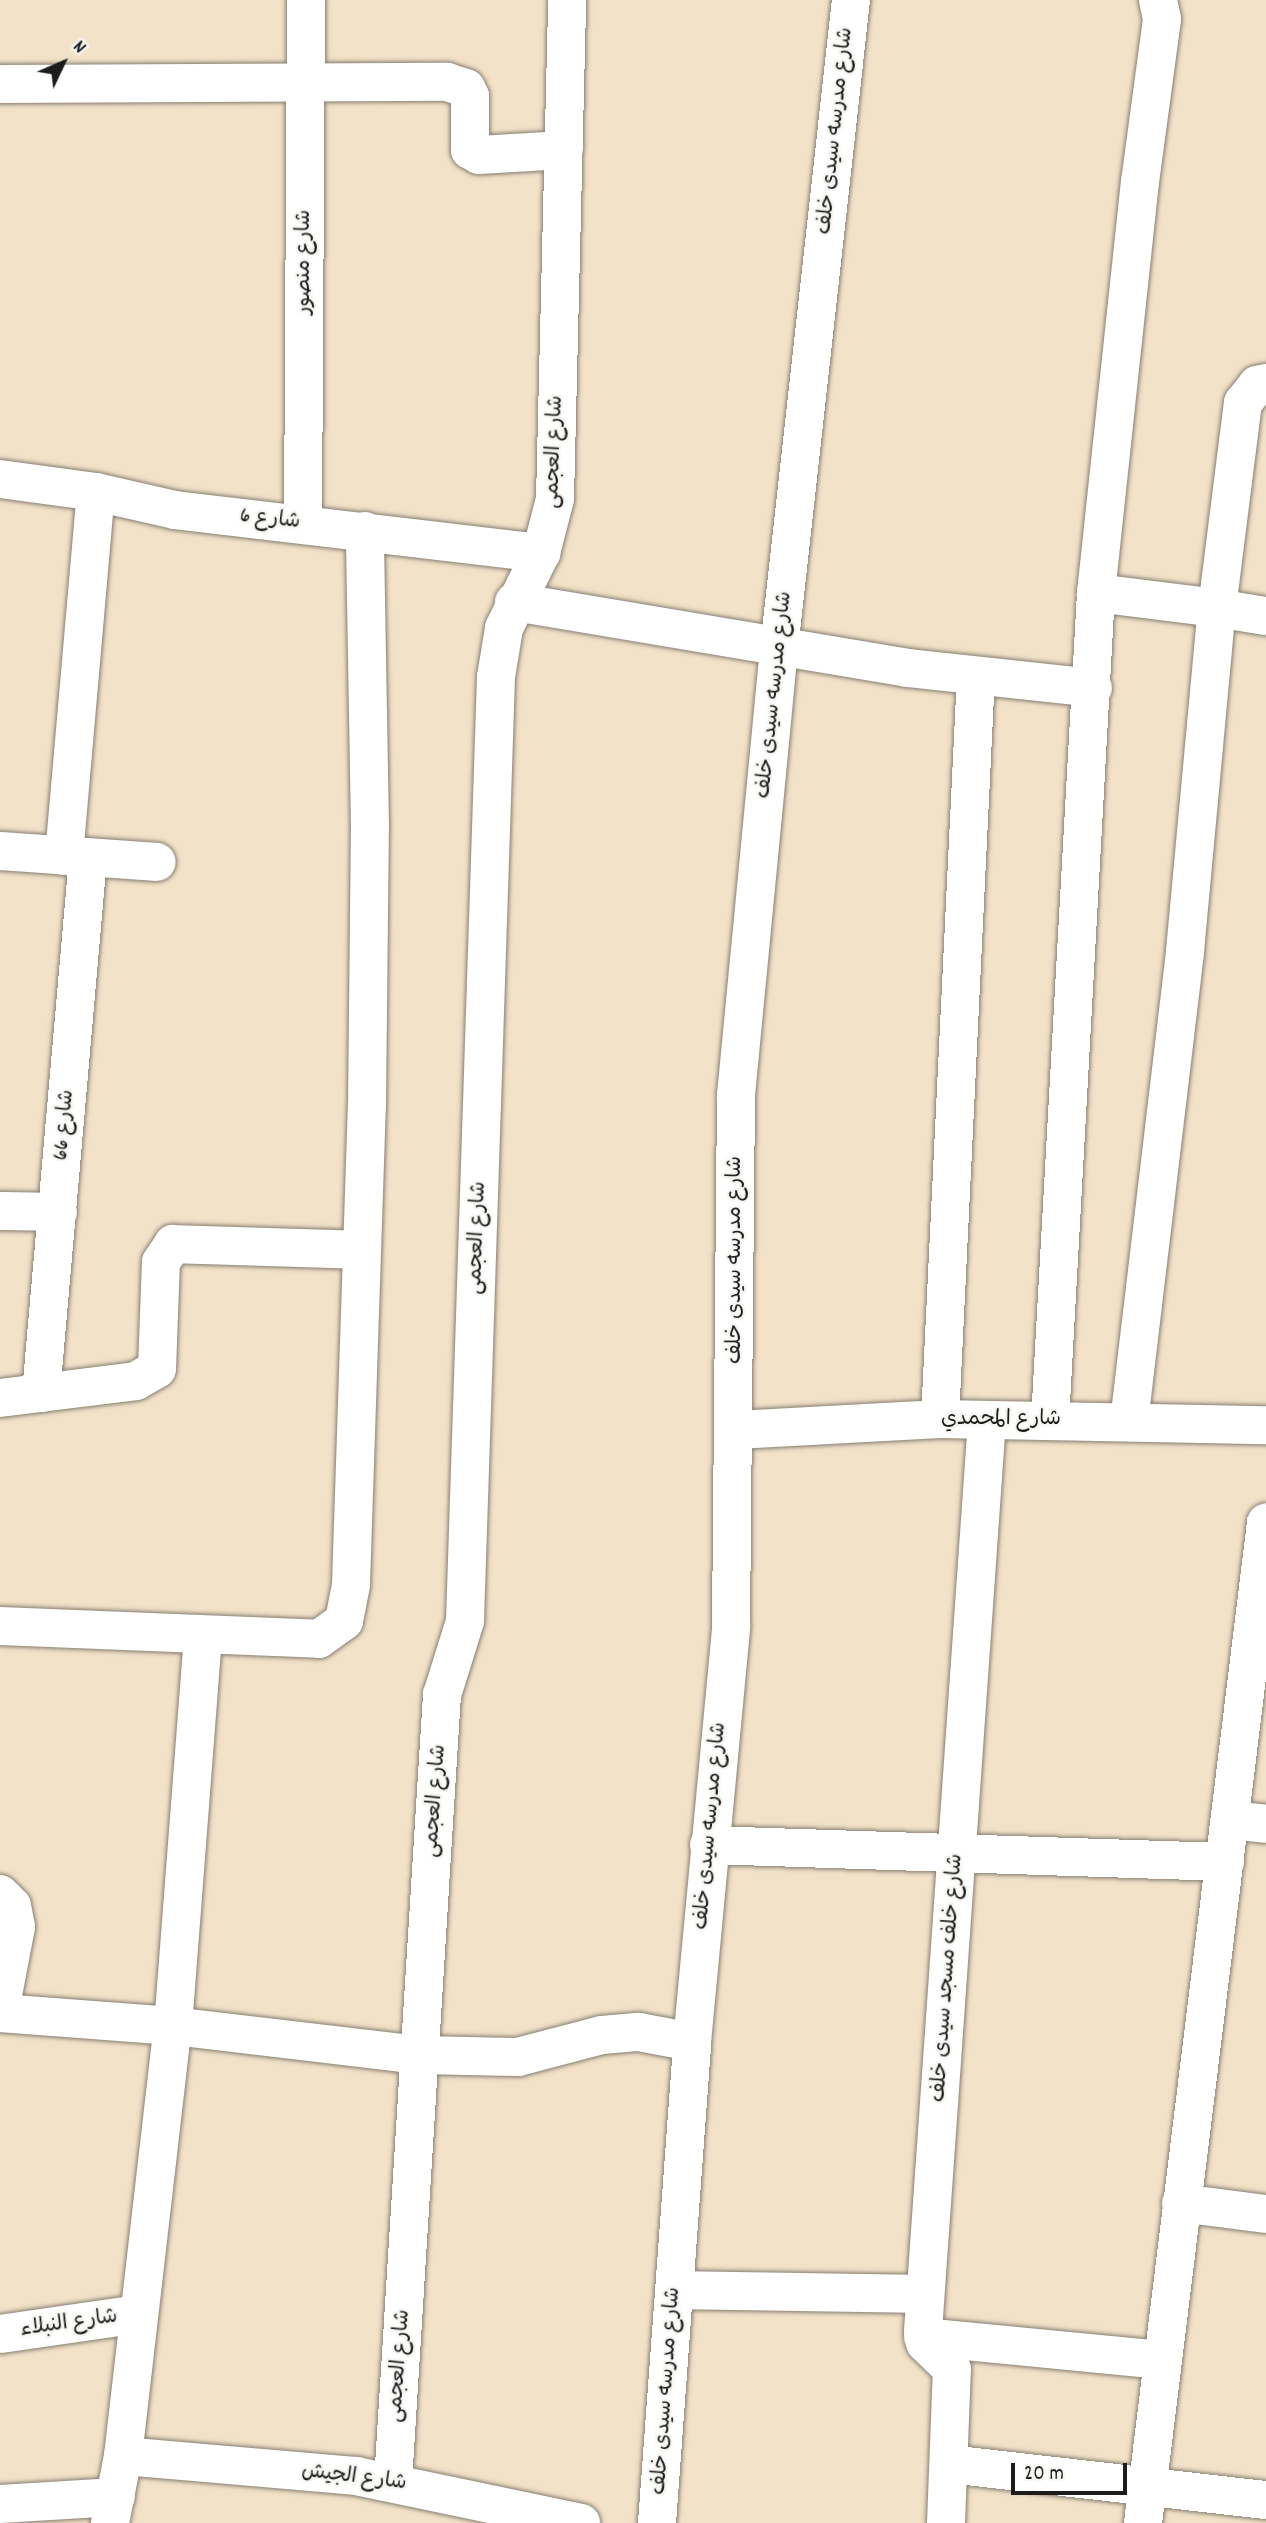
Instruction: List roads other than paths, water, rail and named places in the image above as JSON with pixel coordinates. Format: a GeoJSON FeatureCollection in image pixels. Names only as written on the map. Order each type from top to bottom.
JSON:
{"type":"FeatureCollection","features":[{"type":"Feature","properties":{"kind":"street","name":"شارع منصور"},"geometry":{"type":"LineString","coordinates":[[303,523],[306,0]]}},
{"type":"Feature","properties":{"kind":"street","name":"شارع العجمى"},"geometry":{"type":"LineString","coordinates":[[393,2482],[442,1695],[465,1621],[496,677],[504,628],[514,602],[541,553],[555,499],[567,0]]}},
{"type":"Feature","properties":{"kind":"street","name":"شارع مدرسه سيدى خلف"},"geometry":{"type":"LineString","coordinates":[[657,2523],[692,2042],[731,1626],[736,1430],[736,1095],[779,649],[851,0]]}},
{"type":"Feature","properties":{"kind":"street"},"geometry":{"type":"LineString","coordinates":[[1050,1420],[1093,688],[1096,593],[1138,195],[1162,19],[1158,0]]}},
{"type":"Feature","properties":{"kind":"street"},"geometry":{"type":"LineString","coordinates":[[0,84],[458,84],[470,96],[470,150],[487,156],[564,150]]}},
{"type":"Feature","properties":{"kind":"street"},"geometry":{"type":"LineString","coordinates":[[1129,1422],[1185,951],[1217,608],[1243,403],[1257,385],[1266,383]]}},
{"type":"Feature","properties":{"kind":"street","name":"شارع 6"},"geometry":{"type":"LineString","coordinates":[[0,479],[96,492],[175,510],[541,553]]}},
{"type":"Feature","properties":{"kind":"street","name":"شارع 66"},"geometry":{"type":"LineString","coordinates":[[41,1393],[58,1212],[96,492]]}},
{"type":"Feature","properties":{"kind":"street"},"geometry":{"type":"LineString","coordinates":[[0,1626],[319,1639],[344,1621],[351,1584],[362,1250],[370,828],[365,531]]}},
{"type":"Feature","properties":{"kind":"street"},"geometry":{"type":"LineString","coordinates":[[1096,593],[1266,616]]}},
{"type":"Feature","properties":{"kind":"street"},"geometry":{"type":"LineString","coordinates":[[514,602],[779,649],[976,676],[1093,688]]}},
{"type":"Feature","properties":{"kind":"street"},"geometry":{"type":"LineString","coordinates":[[940,1419],[976,676]]}},
{"type":"Feature","properties":{"kind":"street"},"geometry":{"type":"LineString","coordinates":[[0,850],[158,862]]}},
{"type":"Feature","properties":{"kind":"street"},"geometry":{"type":"LineString","coordinates":[[0,1211],[58,1212]]}},
{"type":"Feature","properties":{"kind":"street"},"geometry":{"type":"LineString","coordinates":[[0,1398],[136,1381],[157,1369],[160,1270],[173,1244],[362,1250]]}},
{"type":"Feature","properties":{"kind":"street","name":"شارع المحمدي"},"geometry":{"type":"LineString","coordinates":[[736,1430],[940,1419],[1266,1425]]}},
{"type":"Feature","properties":{"kind":"street","name":"شارع خلف مسجد سيدى خلف"},"geometry":{"type":"LineString","coordinates":[[923,2337],[988,1420]]}},
{"type":"Feature","properties":{"kind":"street"},"geometry":{"type":"LineString","coordinates":[[1145,2505],[1225,1862],[1248,1822],[1266,1523]]}},
{"type":"Feature","properties":{"kind":"street"},"geometry":{"type":"LineString","coordinates":[[0,2504],[113,2510],[123,2456],[173,2026],[203,1636]]}},
{"type":"Feature","properties":{"kind":"street"},"geometry":{"type":"LineString","coordinates":[[709,1845],[1225,1862]]}},
{"type":"Feature","properties":{"kind":"street"},"geometry":{"type":"LineString","coordinates":[[0,1894],[12,1906],[16,1927],[0,2012],[173,2026],[419,2055],[518,2057],[602,2035],[639,2032],[692,2042]]}},
{"type":"Feature","properties":{"kind":"street"},"geometry":{"type":"LineString","coordinates":[[1181,2203],[1266,2214]]}},
{"type":"Feature","properties":{"kind":"street"},"geometry":{"type":"LineString","coordinates":[[674,2290],[925,2294]]}},
{"type":"Feature","properties":{"kind":"street","name":"شارع النبلاء"},"geometry":{"type":"LineString","coordinates":[[0,2334],[139,2314]]}},
{"type":"Feature","properties":{"kind":"street"},"geometry":{"type":"LineString","coordinates":[[923,2337],[1161,2360]]}},
{"type":"Feature","properties":{"kind":"street"},"geometry":{"type":"LineString","coordinates":[[923,2337],[952,2369],[946,2523]]}},
{"type":"Feature","properties":{"kind":"street","name":"شارع الجيش"},"geometry":{"type":"LineString","coordinates":[[123,2456],[393,2482],[517,2516],[581,2523]]}},
{"type":"Feature","properties":{"kind":"street"},"geometry":{"type":"LineString","coordinates":[[949,2464],[1145,2505],[1266,2500]]}}]}
